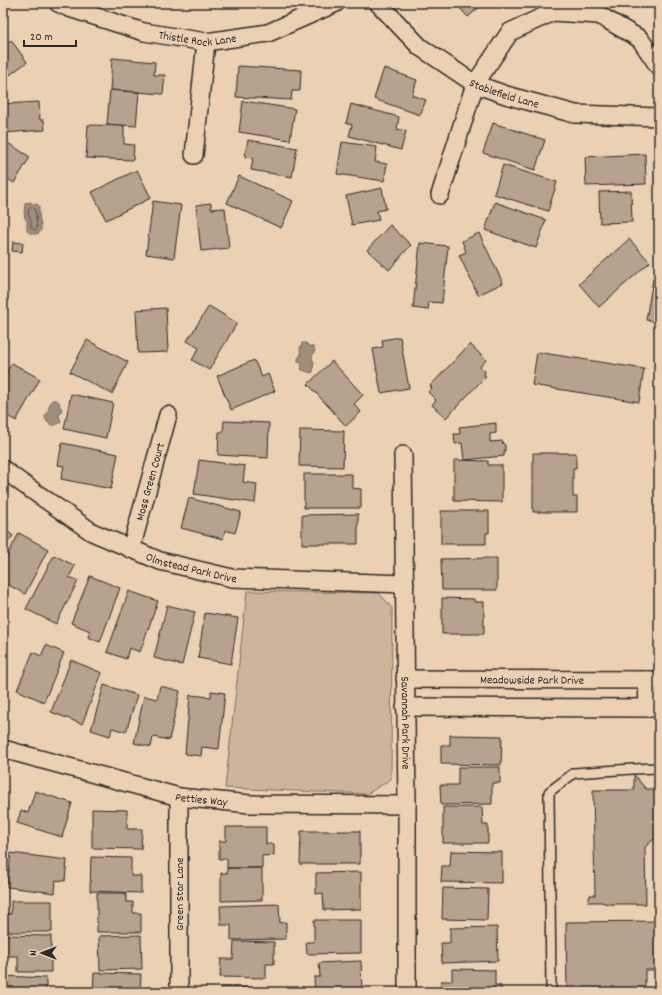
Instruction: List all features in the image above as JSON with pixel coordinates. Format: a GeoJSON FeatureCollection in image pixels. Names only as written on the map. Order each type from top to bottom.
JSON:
{"type":"FeatureCollection","features":[{"type":"Feature","properties":{"kind":"street","name":"Thistle Rock Lane"},"geometry":{"type":"LineString","coordinates":[[58,3],[69,8],[144,32],[206,42],[268,33],[336,3]]}},
{"type":"Feature","properties":{"kind":"street","name":"Stablefield Lane"},"geometry":{"type":"LineString","coordinates":[[378,3],[420,48],[475,84],[506,95],[575,114],[659,117]]}},
{"type":"Feature","properties":{"kind":"street"},"geometry":{"type":"LineString","coordinates":[[440,195],[475,84],[510,32],[553,12],[599,15],[640,38],[659,67]]}},
{"type":"Feature","properties":{"kind":"street"},"geometry":{"type":"LineString","coordinates":[[194,155],[206,42]]}},
{"type":"Feature","properties":{"kind":"street","name":"Moss Green Court"},"geometry":{"type":"LineString","coordinates":[[131,549],[168,415]]}},
{"type":"Feature","properties":{"kind":"street","name":"Savannah Park Drive"},"geometry":{"type":"LineString","coordinates":[[403,455],[407,805],[407,992]]}},
{"type":"Feature","properties":{"kind":"street","name":"Olmstead Park Drive"},"geometry":{"type":"LineString","coordinates":[[3,469],[92,532],[160,561],[232,578],[405,584]]}},
{"type":"Feature","properties":{"kind":"street","name":"Meadowside Park Drive"},"geometry":{"type":"LineString","coordinates":[[406,679],[653,680]]}},
{"type":"Feature","properties":{"kind":"street"},"geometry":{"type":"LineString","coordinates":[[406,707],[654,708],[653,680]]}},
{"type":"Feature","properties":{"kind":"street","name":"Petties Way"},"geometry":{"type":"LineString","coordinates":[[3,749],[178,797],[250,804],[407,805]]}},
{"type":"Feature","properties":{"kind":"street","name":"Green Star Lane"},"geometry":{"type":"LineString","coordinates":[[178,797],[179,992]]}},
{"type":"Feature","properties":{"kind":"lane"},"geometry":{"type":"LineString","coordinates":[[551,992],[549,792],[574,773],[659,768]]}},
{"type":"Feature","properties":{"kind":"shaded area"},"geometry":{"type":"Polygon","coordinates":[[[247,591],[379,593],[392,608],[391,779],[367,794],[225,788],[247,591]]]}},
{"type":"Feature","properties":{"kind":"water"},"geometry":{"type":"Polygon","coordinates":[[[31,202],[32,204],[37,204],[39,206],[41,230],[36,234],[27,231],[27,221],[24,212],[25,203],[31,202]]]}},
{"type":"Feature","properties":{"kind":"water"},"geometry":{"type":"Polygon","coordinates":[[[302,343],[306,343],[315,349],[312,356],[314,362],[312,373],[302,370],[301,362],[298,361],[298,358],[301,355],[300,349],[302,343]]]}},
{"type":"Feature","properties":{"kind":"water"},"geometry":{"type":"Polygon","coordinates":[[[52,400],[59,402],[62,409],[59,416],[61,422],[55,425],[50,425],[45,416],[52,400]]]}},
{"type":"Feature","properties":{"kind":"building"},"geometry":{"type":"Polygon","coordinates":[[[455,3],[484,3],[468,17],[455,3]]]}},
{"type":"Feature","properties":{"kind":"building"},"geometry":{"type":"Polygon","coordinates":[[[11,40],[27,62],[3,80],[3,46],[11,40]]]}},
{"type":"Feature","properties":{"kind":"building"},"geometry":{"type":"Polygon","coordinates":[[[112,58],[155,62],[154,75],[165,75],[163,94],[110,90],[112,58]]]}},
{"type":"Feature","properties":{"kind":"building"},"geometry":{"type":"Polygon","coordinates":[[[238,66],[301,70],[300,91],[292,91],[291,100],[236,97],[238,66]]]}},
{"type":"Feature","properties":{"kind":"building"},"geometry":{"type":"Polygon","coordinates":[[[384,68],[417,80],[412,95],[426,100],[420,115],[374,99],[384,68]]]}},
{"type":"Feature","properties":{"kind":"building"},"geometry":{"type":"Polygon","coordinates":[[[110,90],[139,92],[136,126],[107,124],[110,90]]]}},
{"type":"Feature","properties":{"kind":"building"},"geometry":{"type":"Polygon","coordinates":[[[243,101],[295,109],[290,140],[239,132],[243,101]]]}},
{"type":"Feature","properties":{"kind":"building"},"geometry":{"type":"Polygon","coordinates":[[[39,102],[40,120],[44,120],[45,130],[3,133],[3,104],[39,102]]]}},
{"type":"Feature","properties":{"kind":"building"},"geometry":{"type":"Polygon","coordinates":[[[351,104],[399,117],[397,129],[406,131],[401,150],[349,136],[352,125],[346,123],[351,104]]]}},
{"type":"Feature","properties":{"kind":"building"},"geometry":{"type":"Polygon","coordinates":[[[493,123],[545,140],[535,170],[483,153],[493,123]]]}},
{"type":"Feature","properties":{"kind":"building"},"geometry":{"type":"Polygon","coordinates":[[[88,125],[124,126],[124,144],[134,145],[133,160],[86,158],[88,125]]]}},
{"type":"Feature","properties":{"kind":"building"},"geometry":{"type":"Polygon","coordinates":[[[3,140],[30,157],[14,183],[3,176],[3,140]]]}},
{"type":"Feature","properties":{"kind":"building"},"geometry":{"type":"Polygon","coordinates":[[[248,140],[297,148],[292,177],[251,170],[253,158],[245,157],[248,140]]]}},
{"type":"Feature","properties":{"kind":"building"},"geometry":{"type":"Polygon","coordinates":[[[342,142],[377,147],[375,162],[387,164],[384,181],[337,174],[342,142]]]}},
{"type":"Feature","properties":{"kind":"building"},"geometry":{"type":"Polygon","coordinates":[[[645,154],[646,184],[586,186],[585,157],[645,154]]]}},
{"type":"Feature","properties":{"kind":"building"},"geometry":{"type":"Polygon","coordinates":[[[503,165],[557,182],[548,211],[494,194],[503,165]]]}},
{"type":"Feature","properties":{"kind":"building"},"geometry":{"type":"Polygon","coordinates":[[[137,170],[151,198],[106,220],[92,192],[137,170]]]}},
{"type":"Feature","properties":{"kind":"building"},"geometry":{"type":"Polygon","coordinates":[[[239,176],[293,201],[281,228],[227,203],[239,176]]]}},
{"type":"Feature","properties":{"kind":"building"},"geometry":{"type":"Polygon","coordinates":[[[382,188],[386,209],[377,211],[379,220],[352,225],[346,196],[382,188]]]}},
{"type":"Feature","properties":{"kind":"building"},"geometry":{"type":"Polygon","coordinates":[[[631,191],[632,222],[600,223],[599,192],[631,191]]]}},
{"type":"Feature","properties":{"kind":"building"},"geometry":{"type":"Polygon","coordinates":[[[153,201],[181,205],[174,258],[146,254],[153,201]]]}},
{"type":"Feature","properties":{"kind":"building"},"geometry":{"type":"Polygon","coordinates":[[[495,202],[546,220],[536,248],[485,230],[495,202]]]}},
{"type":"Feature","properties":{"kind":"building"},"geometry":{"type":"Polygon","coordinates":[[[211,203],[211,209],[225,208],[229,248],[201,251],[196,205],[211,203]]]}},
{"type":"Feature","properties":{"kind":"building"},"geometry":{"type":"Polygon","coordinates":[[[390,225],[411,245],[389,270],[367,250],[390,225]]]}},
{"type":"Feature","properties":{"kind":"building"},"geometry":{"type":"Polygon","coordinates":[[[479,233],[503,283],[478,295],[459,255],[466,252],[462,241],[479,233]]]}},
{"type":"Feature","properties":{"kind":"building"},"geometry":{"type":"Polygon","coordinates":[[[629,239],[650,262],[599,307],[579,284],[629,239]]]}},
{"type":"Feature","properties":{"kind":"building"},"geometry":{"type":"Polygon","coordinates":[[[13,242],[23,243],[22,252],[12,251],[13,242]]]}},
{"type":"Feature","properties":{"kind":"building"},"geometry":{"type":"Polygon","coordinates":[[[420,243],[448,246],[442,303],[429,302],[428,310],[413,308],[420,243]]]}},
{"type":"Feature","properties":{"kind":"building"},"geometry":{"type":"Polygon","coordinates":[[[653,279],[659,280],[659,322],[646,320],[653,279]]]}},
{"type":"Feature","properties":{"kind":"building"},"geometry":{"type":"Polygon","coordinates":[[[209,306],[237,323],[209,370],[192,360],[199,348],[187,341],[209,306]]]}},
{"type":"Feature","properties":{"kind":"building"},"geometry":{"type":"Polygon","coordinates":[[[166,308],[168,352],[138,353],[136,310],[166,308]]]}},
{"type":"Feature","properties":{"kind":"building"},"geometry":{"type":"Polygon","coordinates":[[[400,337],[409,388],[381,393],[373,349],[383,347],[382,340],[400,337]]]}},
{"type":"Feature","properties":{"kind":"building"},"geometry":{"type":"Polygon","coordinates":[[[3,340],[7,342],[3,350],[3,340]]]}},
{"type":"Feature","properties":{"kind":"building"},"geometry":{"type":"Polygon","coordinates":[[[87,340],[128,362],[112,394],[70,372],[87,340]]]}},
{"type":"Feature","properties":{"kind":"building"},"geometry":{"type":"Polygon","coordinates":[[[470,344],[486,360],[480,367],[485,371],[484,375],[486,376],[446,418],[432,405],[436,400],[428,392],[432,388],[430,386],[470,344]]]}},
{"type":"Feature","properties":{"kind":"building"},"geometry":{"type":"Polygon","coordinates":[[[537,352],[644,369],[639,402],[532,385],[537,352]]]}},
{"type":"Feature","properties":{"kind":"building"},"geometry":{"type":"Polygon","coordinates":[[[254,360],[262,377],[268,374],[275,391],[231,410],[217,376],[254,360]]]}},
{"type":"Feature","properties":{"kind":"building"},"geometry":{"type":"Polygon","coordinates":[[[332,361],[363,395],[354,404],[361,412],[346,426],[308,384],[332,361]]]}},
{"type":"Feature","properties":{"kind":"building"},"geometry":{"type":"Polygon","coordinates":[[[12,363],[40,379],[16,421],[3,412],[3,378],[12,363]]]}},
{"type":"Feature","properties":{"kind":"building"},"geometry":{"type":"Polygon","coordinates":[[[71,394],[113,403],[106,438],[64,429],[71,394]]]}},
{"type":"Feature","properties":{"kind":"building"},"geometry":{"type":"Polygon","coordinates":[[[224,421],[269,423],[268,458],[218,455],[219,432],[223,432],[224,421]]]}},
{"type":"Feature","properties":{"kind":"building"},"geometry":{"type":"Polygon","coordinates":[[[496,423],[496,433],[490,434],[490,442],[502,441],[505,445],[504,456],[464,460],[462,443],[455,444],[454,434],[460,434],[459,427],[496,423]]]}},
{"type":"Feature","properties":{"kind":"building"},"geometry":{"type":"Polygon","coordinates":[[[300,430],[344,431],[343,467],[299,466],[300,430]]]}},
{"type":"Feature","properties":{"kind":"building"},"geometry":{"type":"Polygon","coordinates":[[[62,443],[118,454],[111,489],[61,479],[64,466],[58,465],[62,443]]]}},
{"type":"Feature","properties":{"kind":"building"},"geometry":{"type":"Polygon","coordinates":[[[533,453],[576,453],[576,468],[573,468],[573,497],[577,497],[577,512],[533,512],[533,453]]]}},
{"type":"Feature","properties":{"kind":"building"},"geometry":{"type":"Polygon","coordinates":[[[199,460],[245,466],[243,482],[257,484],[255,503],[194,494],[199,460]]]}},
{"type":"Feature","properties":{"kind":"building"},"geometry":{"type":"Polygon","coordinates":[[[454,460],[488,461],[488,465],[502,465],[502,502],[454,501],[454,460]]]}},
{"type":"Feature","properties":{"kind":"building"},"geometry":{"type":"Polygon","coordinates":[[[304,474],[352,474],[352,488],[361,489],[361,508],[304,508],[304,474]]]}},
{"type":"Feature","properties":{"kind":"building"},"geometry":{"type":"Polygon","coordinates":[[[189,498],[241,512],[235,533],[225,530],[223,539],[181,528],[189,498]]]}},
{"type":"Feature","properties":{"kind":"building"},"geometry":{"type":"Polygon","coordinates":[[[441,511],[489,511],[489,533],[486,533],[486,544],[441,544],[441,511]]]}},
{"type":"Feature","properties":{"kind":"building"},"geometry":{"type":"Polygon","coordinates":[[[358,514],[358,544],[302,544],[302,515],[358,514]]]}},
{"type":"Feature","properties":{"kind":"building"},"geometry":{"type":"Polygon","coordinates":[[[3,518],[9,523],[4,528],[13,536],[3,548],[3,518]]]}},
{"type":"Feature","properties":{"kind":"building"},"geometry":{"type":"Polygon","coordinates":[[[19,533],[48,549],[25,594],[3,582],[3,564],[19,533]]]}},
{"type":"Feature","properties":{"kind":"building"},"geometry":{"type":"Polygon","coordinates":[[[54,555],[75,566],[69,577],[78,581],[56,624],[26,609],[54,555]]]}},
{"type":"Feature","properties":{"kind":"building"},"geometry":{"type":"Polygon","coordinates":[[[497,558],[497,590],[442,590],[441,559],[497,558]]]}},
{"type":"Feature","properties":{"kind":"building"},"geometry":{"type":"Polygon","coordinates":[[[90,576],[120,588],[100,642],[88,637],[90,631],[71,623],[90,576]]]}},
{"type":"Feature","properties":{"kind":"building"},"geometry":{"type":"Polygon","coordinates":[[[129,591],[158,601],[140,652],[129,648],[126,659],[107,652],[129,591]]]}},
{"type":"Feature","properties":{"kind":"building"},"geometry":{"type":"Polygon","coordinates":[[[442,598],[474,599],[474,602],[484,602],[484,634],[442,634],[442,598]]]}},
{"type":"Feature","properties":{"kind":"building"},"geometry":{"type":"Polygon","coordinates":[[[167,605],[195,612],[182,665],[154,658],[167,605]]]}},
{"type":"Feature","properties":{"kind":"building"},"geometry":{"type":"Polygon","coordinates":[[[205,613],[238,618],[231,664],[198,658],[205,613]]]}},
{"type":"Feature","properties":{"kind":"building"},"geometry":{"type":"Polygon","coordinates":[[[46,645],[64,653],[44,702],[17,690],[33,652],[41,656],[46,645]]]}},
{"type":"Feature","properties":{"kind":"building"},"geometry":{"type":"Polygon","coordinates":[[[71,660],[102,673],[82,724],[51,712],[71,660]]]}},
{"type":"Feature","properties":{"kind":"building"},"geometry":{"type":"Polygon","coordinates":[[[104,685],[137,695],[126,732],[112,728],[110,736],[91,730],[104,685]]]}},
{"type":"Feature","properties":{"kind":"building"},"geometry":{"type":"Polygon","coordinates":[[[160,686],[180,691],[169,740],[153,737],[151,747],[134,743],[144,696],[157,699],[160,686]]]}},
{"type":"Feature","properties":{"kind":"building"},"geometry":{"type":"Polygon","coordinates":[[[211,691],[225,693],[219,749],[202,747],[201,756],[185,754],[190,695],[211,697],[211,691]]]}},
{"type":"Feature","properties":{"kind":"building"},"geometry":{"type":"Polygon","coordinates":[[[450,735],[502,736],[501,765],[441,764],[441,745],[450,745],[450,735]]]}},
{"type":"Feature","properties":{"kind":"building"},"geometry":{"type":"Polygon","coordinates":[[[458,767],[500,767],[500,783],[492,783],[492,804],[441,805],[440,785],[458,785],[458,767]]]}},
{"type":"Feature","properties":{"kind":"building"},"geometry":{"type":"Polygon","coordinates":[[[634,775],[646,789],[659,789],[659,839],[654,839],[645,847],[646,904],[608,904],[601,902],[588,902],[590,895],[595,895],[593,790],[634,790],[634,775]]]}},
{"type":"Feature","properties":{"kind":"building"},"geometry":{"type":"Polygon","coordinates":[[[35,791],[72,803],[62,837],[17,823],[21,810],[28,813],[35,791]]]}},
{"type":"Feature","properties":{"kind":"building"},"geometry":{"type":"Polygon","coordinates":[[[443,807],[482,807],[483,825],[488,825],[488,843],[443,843],[443,807]]]}},
{"type":"Feature","properties":{"kind":"building"},"geometry":{"type":"Polygon","coordinates":[[[92,809],[127,810],[127,829],[142,829],[141,849],[92,848],[92,809]]]}},
{"type":"Feature","properties":{"kind":"building"},"geometry":{"type":"Polygon","coordinates":[[[226,827],[266,827],[266,844],[274,844],[274,855],[262,856],[262,868],[227,868],[227,859],[219,859],[219,841],[226,841],[226,827]]]}},
{"type":"Feature","properties":{"kind":"building"},"geometry":{"type":"Polygon","coordinates":[[[301,831],[360,831],[360,864],[300,864],[301,831]]]}},
{"type":"Feature","properties":{"kind":"building"},"geometry":{"type":"Polygon","coordinates":[[[451,851],[502,852],[502,883],[441,882],[442,866],[450,866],[451,851]]]}},
{"type":"Feature","properties":{"kind":"building"},"geometry":{"type":"Polygon","coordinates":[[[11,853],[67,860],[65,881],[56,880],[55,893],[7,887],[11,853]]]}},
{"type":"Feature","properties":{"kind":"building"},"geometry":{"type":"Polygon","coordinates":[[[91,857],[131,858],[131,876],[141,876],[141,893],[90,891],[91,857]]]}},
{"type":"Feature","properties":{"kind":"building"},"geometry":{"type":"Polygon","coordinates":[[[227,868],[262,868],[262,900],[221,901],[221,873],[227,873],[227,868]]]}},
{"type":"Feature","properties":{"kind":"building"},"geometry":{"type":"Polygon","coordinates":[[[361,872],[361,909],[324,910],[323,893],[316,894],[316,873],[361,872]]]}},
{"type":"Feature","properties":{"kind":"building"},"geometry":{"type":"Polygon","coordinates":[[[443,888],[488,889],[487,920],[442,919],[443,888]]]}},
{"type":"Feature","properties":{"kind":"building"},"geometry":{"type":"Polygon","coordinates":[[[97,893],[126,893],[126,902],[133,902],[133,913],[141,913],[141,932],[97,932],[97,893]]]}},
{"type":"Feature","properties":{"kind":"building"},"geometry":{"type":"Polygon","coordinates":[[[11,901],[52,901],[52,932],[3,932],[3,913],[11,914],[11,901]]]}},
{"type":"Feature","properties":{"kind":"building"},"geometry":{"type":"Polygon","coordinates":[[[279,904],[280,923],[286,922],[286,939],[231,940],[231,925],[221,925],[220,906],[279,904]]]}},
{"type":"Feature","properties":{"kind":"building"},"geometry":{"type":"Polygon","coordinates":[[[314,920],[361,920],[361,953],[307,954],[306,942],[314,942],[314,920]]]}},
{"type":"Feature","properties":{"kind":"building"},"geometry":{"type":"Polygon","coordinates":[[[659,921],[659,970],[645,970],[645,991],[567,991],[566,922],[659,921]]]}},
{"type":"Feature","properties":{"kind":"building"},"geometry":{"type":"Polygon","coordinates":[[[497,927],[498,961],[442,963],[441,943],[450,943],[450,928],[497,927]]]}},
{"type":"Feature","properties":{"kind":"building"},"geometry":{"type":"Polygon","coordinates":[[[3,935],[51,936],[51,972],[18,972],[18,956],[3,956],[3,935]]]}},
{"type":"Feature","properties":{"kind":"building"},"geometry":{"type":"Polygon","coordinates":[[[141,935],[142,969],[100,970],[99,936],[141,935]]]}},
{"type":"Feature","properties":{"kind":"building"},"geometry":{"type":"Polygon","coordinates":[[[234,941],[274,942],[274,964],[266,964],[266,978],[220,977],[221,959],[233,959],[234,941]]]}},
{"type":"Feature","properties":{"kind":"building"},"geometry":{"type":"Polygon","coordinates":[[[361,961],[362,992],[315,992],[314,977],[320,977],[319,963],[361,961]]]}},
{"type":"Feature","properties":{"kind":"building"},"geometry":{"type":"Polygon","coordinates":[[[452,969],[495,970],[495,985],[501,986],[501,992],[441,992],[441,981],[452,981],[452,969]]]}},
{"type":"Feature","properties":{"kind":"building"},"geometry":{"type":"Polygon","coordinates":[[[94,973],[141,974],[140,992],[93,992],[94,973]]]}},
{"type":"Feature","properties":{"kind":"building"},"geometry":{"type":"Polygon","coordinates":[[[3,976],[46,978],[46,992],[3,992],[3,976]]]}},
{"type":"Feature","properties":{"kind":"building"},"geometry":{"type":"Polygon","coordinates":[[[221,987],[264,988],[263,992],[221,992],[221,987]]]}}]}
